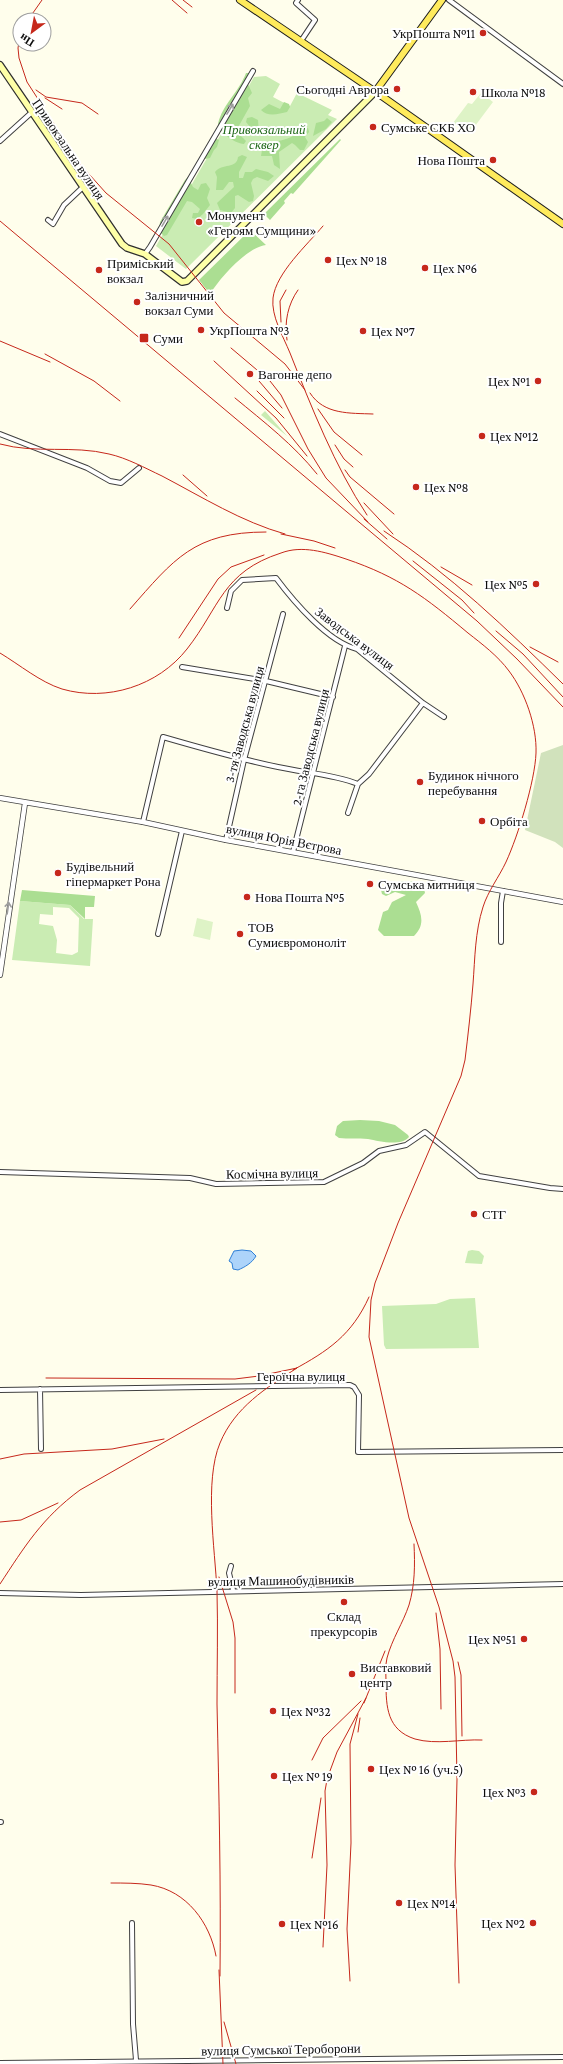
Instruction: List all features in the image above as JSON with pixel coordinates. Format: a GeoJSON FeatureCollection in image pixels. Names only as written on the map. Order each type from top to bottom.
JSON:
{"type":"FeatureCollection","features":[{"type":"Feature","properties":{"kind":"main road"},"geometry":{"type":"LineString","coordinates":[[240,0],[375,92],[563,224]]}},
{"type":"Feature","properties":{"kind":"main road"},"geometry":{"type":"LineString","coordinates":[[144,254],[179,282],[187,281],[375,92],[442,0]]}},
{"type":"Feature","properties":{"kind":"main road","name":"Привокзальна вулиця"},"geometry":{"type":"LineString","coordinates":[[0,65],[82,188],[122,244],[144,254]]}},
{"type":"Feature","properties":{"kind":"street"},"geometry":{"type":"LineString","coordinates":[[449,0],[563,84]]}},
{"type":"Feature","properties":{"kind":"street"},"geometry":{"type":"LineString","coordinates":[[297,2],[315,20],[301,41]]}},
{"type":"Feature","properties":{"kind":"street"},"geometry":{"type":"LineString","coordinates":[[144,254],[253,71]]}},
{"type":"Feature","properties":{"kind":"street"},"geometry":{"type":"LineString","coordinates":[[0,141],[32,113]]}},
{"type":"Feature","properties":{"kind":"street"},"geometry":{"type":"LineString","coordinates":[[48,220],[53,224],[64,205],[82,188]]}},
{"type":"Feature","properties":{"kind":"street"},"geometry":{"type":"LineString","coordinates":[[0,434],[87,468],[110,481],[121,483],[139,468]]}},
{"type":"Feature","properties":{"kind":"street","name":"Заводська вулиця"},"geometry":{"type":"LineString","coordinates":[[227,608],[231,591],[242,580],[276,578],[297,606],[346,646],[357,649],[423,703],[444,717]]}},
{"type":"Feature","properties":{"kind":"street","name":"3-тя Заводська вулиця"},"geometry":{"type":"LineString","coordinates":[[226,840],[244,760],[283,614]]}},
{"type":"Feature","properties":{"kind":"street","name":"2-га Заводська вулиця"},"geometry":{"type":"LineString","coordinates":[[293,852],[346,646]]}},
{"type":"Feature","properties":{"kind":"street"},"geometry":{"type":"LineString","coordinates":[[182,667],[266,681],[333,697]]}},
{"type":"Feature","properties":{"kind":"street"},"geometry":{"type":"LineString","coordinates":[[348,813],[358,784],[369,774],[423,703]]}},
{"type":"Feature","properties":{"kind":"street"},"geometry":{"type":"LineString","coordinates":[[143,822],[163,737],[244,760],[312,774],[337,776],[358,784]]}},
{"type":"Feature","properties":{"kind":"street","name":"вулиця Юрія Вєтрова"},"geometry":{"type":"LineString","coordinates":[[0,798],[143,822],[226,840],[563,902]]}},
{"type":"Feature","properties":{"kind":"street"},"geometry":{"type":"LineString","coordinates":[[0,975],[25,803]]}},
{"type":"Feature","properties":{"kind":"street"},"geometry":{"type":"LineString","coordinates":[[158,934],[182,830]]}},
{"type":"Feature","properties":{"kind":"street"},"geometry":{"type":"LineString","coordinates":[[501,942],[501,903],[503,891]]}},
{"type":"Feature","properties":{"kind":"street","name":"Космічна вулиця"},"geometry":{"type":"LineString","coordinates":[[0,1172],[190,1178],[216,1184],[324,1182],[363,1163],[379,1151],[406,1145],[425,1132],[479,1176],[563,1189]]}},
{"type":"Feature","properties":{"kind":"street","name":"Героїчна вулиця"},"geometry":{"type":"LineString","coordinates":[[0,1390],[350,1385],[354,1387],[359,1395],[358,1452],[563,1450]]}},
{"type":"Feature","properties":{"kind":"street"},"geometry":{"type":"LineString","coordinates":[[40,1389],[41,1448]]}},
{"type":"Feature","properties":{"kind":"street"},"geometry":{"type":"LineString","coordinates":[[231,1566],[229,1573],[233,1590]]}},
{"type":"Feature","properties":{"kind":"street","name":"вулиця Машинобудівників"},"geometry":{"type":"LineString","coordinates":[[0,1593],[80,1595],[233,1590],[563,1584]]}},
{"type":"Feature","properties":{"kind":"street"},"geometry":{"type":"LineString","coordinates":[[132,1923],[133,2024],[136,2060]]}},
{"type":"Feature","properties":{"kind":"street","name":"вулиця Сумської Тероборони"},"geometry":{"type":"LineString","coordinates":[[0,2062],[563,2057]]}},
{"type":"Feature","properties":{"kind":"green space"},"geometry":{"type":"Polygon","coordinates":[[[246,73],[250,73],[251,76],[248,84],[252,93],[248,98],[250,106],[236,131],[246,141],[244,144],[236,142],[228,137],[218,124],[223,111],[246,73]]]}},
{"type":"Feature","properties":{"kind":"green space","name":"Привокзальний сквер"},"geometry":{"type":"Polygon","coordinates":[[[266,76],[280,84],[273,97],[290,106],[297,93],[332,110],[328,115],[337,119],[186,269],[156,246],[254,77],[266,76]]]}},
{"type":"Feature","properties":{"kind":"green space"},"geometry":{"type":"Polygon","coordinates":[[[481,93],[493,102],[469,134],[453,123],[468,103],[472,104],[481,93]]]}},
{"type":"Feature","properties":{"kind":"green space"},"geometry":{"type":"Polygon","coordinates":[[[284,102],[289,104],[290,107],[287,112],[266,114],[261,110],[269,104],[280,109],[284,102]]]}},
{"type":"Feature","properties":{"kind":"green space"},"geometry":{"type":"Polygon","coordinates":[[[252,117],[258,120],[259,133],[254,132],[246,122],[247,118],[252,117]]]}},
{"type":"Feature","properties":{"kind":"green space"},"geometry":{"type":"Polygon","coordinates":[[[327,118],[332,122],[326,129],[313,136],[316,123],[324,121],[327,118]]]}},
{"type":"Feature","properties":{"kind":"green space"},"geometry":{"type":"Polygon","coordinates":[[[308,128],[309,132],[305,137],[308,142],[304,150],[300,150],[292,143],[279,152],[280,169],[274,165],[272,156],[261,156],[262,150],[266,150],[272,144],[288,139],[308,128]]]}},
{"type":"Feature","properties":{"kind":"green space"},"geometry":{"type":"Polygon","coordinates":[[[215,138],[219,140],[217,147],[210,158],[203,158],[208,149],[212,147],[215,138]]]}},
{"type":"Feature","properties":{"kind":"green space"},"geometry":{"type":"Polygon","coordinates":[[[340,139],[341,140],[293,194],[291,193],[284,201],[285,203],[270,220],[264,214],[340,139]]]}},
{"type":"Feature","properties":{"kind":"green space"},"geometry":{"type":"Polygon","coordinates":[[[242,155],[247,157],[239,172],[239,178],[243,178],[245,172],[252,172],[256,169],[268,172],[274,176],[268,181],[257,177],[253,179],[251,183],[254,196],[253,201],[249,202],[238,195],[235,196],[235,208],[231,213],[220,210],[217,203],[234,187],[233,182],[229,182],[223,190],[216,190],[217,177],[215,172],[218,169],[232,165],[237,161],[238,157],[242,155]]]}},
{"type":"Feature","properties":{"kind":"green space"},"geometry":{"type":"Polygon","coordinates":[[[188,177],[193,187],[198,190],[201,184],[206,183],[210,189],[207,198],[210,205],[197,219],[192,218],[193,213],[198,213],[200,209],[192,202],[187,201],[167,235],[164,236],[159,231],[160,222],[188,177]]]}},
{"type":"Feature","properties":{"kind":"green space"},"geometry":{"type":"Polygon","coordinates":[[[250,230],[266,245],[251,251],[235,264],[220,280],[210,294],[199,280],[250,230]]]}},
{"type":"Feature","properties":{"kind":"green space"},"geometry":{"type":"Polygon","coordinates":[[[265,411],[287,436],[261,415],[265,411]]]}},
{"type":"Feature","properties":{"kind":"green space"},"geometry":{"type":"Polygon","coordinates":[[[563,745],[563,848],[555,842],[525,830],[541,753],[563,745]]]}},
{"type":"Feature","properties":{"kind":"green space"},"geometry":{"type":"Polygon","coordinates":[[[400,881],[414,881],[414,885],[423,884],[425,893],[416,902],[421,916],[420,928],[414,936],[384,936],[378,930],[383,912],[388,910],[392,902],[406,895],[395,892],[386,896],[382,894],[381,890],[400,881]]]}},
{"type":"Feature","properties":{"kind":"green space"},"geometry":{"type":"Polygon","coordinates":[[[22,890],[95,896],[94,907],[85,907],[85,919],[70,905],[20,901],[22,890]]]}},
{"type":"Feature","properties":{"kind":"green space"},"geometry":{"type":"Polygon","coordinates":[[[20,901],[70,905],[84,919],[93,919],[90,966],[12,960],[20,901]],[[53,907],[53,915],[40,914],[39,924],[53,926],[57,940],[56,953],[72,955],[78,952],[79,918],[69,908],[53,907]]]}},
{"type":"Feature","properties":{"kind":"green space"},"geometry":{"type":"Polygon","coordinates":[[[197,918],[213,922],[210,940],[193,936],[197,918]]]}},
{"type":"Feature","properties":{"kind":"green space"},"geometry":{"type":"Polygon","coordinates":[[[343,1121],[379,1121],[395,1125],[409,1137],[395,1143],[368,1139],[339,1138],[335,1135],[337,1126],[343,1121]]]}},
{"type":"Feature","properties":{"kind":"green space"},"geometry":{"type":"Polygon","coordinates":[[[468,1251],[479,1251],[484,1256],[482,1264],[465,1263],[468,1251]]]}},
{"type":"Feature","properties":{"kind":"green space"},"geometry":{"type":"Polygon","coordinates":[[[475,1298],[479,1348],[386,1349],[384,1345],[382,1306],[436,1304],[450,1299],[475,1298]]]}},
{"type":"Feature","properties":{"kind":"water"},"geometry":{"type":"Polygon","coordinates":[[[234,1251],[251,1251],[256,1256],[243,1268],[238,1270],[233,1269],[232,1263],[229,1261],[234,1251]]]}},
{"type":"Feature","properties":{"kind":"railway"},"geometry":{"type":"LineString","coordinates":[[34,12],[42,0]]}},
{"type":"Feature","properties":{"kind":"railway"},"geometry":{"type":"LineString","coordinates":[[172,0],[187,13]]}},
{"type":"Feature","properties":{"kind":"railway"},"geometry":{"type":"LineString","coordinates":[[183,0],[192,7]]}},
{"type":"Feature","properties":{"kind":"railway"},"geometry":{"type":"LineString","coordinates":[[18,52],[27,82],[80,164],[106,193],[169,244],[224,313],[285,364],[305,390]]}},
{"type":"Feature","properties":{"kind":"railway"},"geometry":{"type":"LineString","coordinates":[[36,90],[46,97],[82,103],[98,114]]}},
{"type":"Feature","properties":{"kind":"railway"},"geometry":{"type":"LineString","coordinates":[[45,98],[62,109]]}},
{"type":"Feature","properties":{"kind":"railway"},"geometry":{"type":"LineString","coordinates":[[0,221],[477,621],[517,659],[563,707]]}},
{"type":"Feature","properties":{"kind":"railway"},"geometry":{"type":"LineString","coordinates":[[323,226],[293,260],[280,279],[275,289],[273,298],[274,312],[278,326],[324,436],[344,477],[367,515]]}},
{"type":"Feature","properties":{"kind":"railway"},"geometry":{"type":"LineString","coordinates":[[281,322],[280,301],[286,290]]}},
{"type":"Feature","properties":{"kind":"railway"},"geometry":{"type":"LineString","coordinates":[[287,340],[286,327],[289,307],[298,290]]}},
{"type":"Feature","properties":{"kind":"railway"},"geometry":{"type":"LineString","coordinates":[[0,341],[50,362]]}},
{"type":"Feature","properties":{"kind":"railway"},"geometry":{"type":"LineString","coordinates":[[231,348],[270,381],[281,395],[308,449],[326,478],[368,522]]}},
{"type":"Feature","properties":{"kind":"railway"},"geometry":{"type":"LineString","coordinates":[[45,354],[94,381],[120,401]]}},
{"type":"Feature","properties":{"kind":"railway"},"geometry":{"type":"LineString","coordinates":[[214,361],[276,418],[307,456]]}},
{"type":"Feature","properties":{"kind":"railway"},"geometry":{"type":"LineString","coordinates":[[259,381],[282,408]]}},
{"type":"Feature","properties":{"kind":"railway"},"geometry":{"type":"LineString","coordinates":[[257,391],[284,418]]}},
{"type":"Feature","properties":{"kind":"railway"},"geometry":{"type":"LineString","coordinates":[[310,393],[316,400],[330,409],[347,413],[373,414]]}},
{"type":"Feature","properties":{"kind":"railway"},"geometry":{"type":"LineString","coordinates":[[235,398],[299,453],[317,474]]}},
{"type":"Feature","properties":{"kind":"railway"},"geometry":{"type":"LineString","coordinates":[[318,409],[334,432],[362,455]]}},
{"type":"Feature","properties":{"kind":"railway"},"geometry":{"type":"LineString","coordinates":[[0,444],[27,449],[95,451],[116,456],[162,476],[253,523],[285,534]]}},
{"type":"Feature","properties":{"kind":"railway"},"geometry":{"type":"LineString","coordinates":[[335,445],[344,459],[353,467]]}},
{"type":"Feature","properties":{"kind":"railway"},"geometry":{"type":"LineString","coordinates":[[345,470],[350,477],[394,514]]}},
{"type":"Feature","properties":{"kind":"railway"},"geometry":{"type":"LineString","coordinates":[[183,475],[207,496]]}},
{"type":"Feature","properties":{"kind":"railway"},"geometry":{"type":"LineString","coordinates":[[364,503],[393,534]]}},
{"type":"Feature","properties":{"kind":"railway"},"geometry":{"type":"LineString","coordinates":[[364,519],[387,539]]}},
{"type":"Feature","properties":{"kind":"railway"},"geometry":{"type":"LineString","coordinates":[[384,531],[432,565],[455,584],[521,643],[563,684]]}},
{"type":"Feature","properties":{"kind":"railway"},"geometry":{"type":"LineString","coordinates":[[130,609],[173,563],[203,543],[221,537],[241,533],[266,532]]}},
{"type":"Feature","properties":{"kind":"railway"},"geometry":{"type":"LineString","coordinates":[[281,534],[314,541],[335,548]]}},
{"type":"Feature","properties":{"kind":"railway"},"geometry":{"type":"LineString","coordinates":[[0,653],[38,678],[62,689],[79,693],[96,693],[114,692],[130,688],[162,673],[175,662],[198,634],[224,592],[246,570],[261,561],[281,553],[297,550],[314,550],[346,559],[381,573],[411,589],[438,609],[500,660],[515,679],[529,710],[536,743],[533,778],[521,823],[511,851],[488,895],[480,916],[465,1060],[461,1076],[398,1223],[375,1283],[371,1300],[369,1337],[409,1518],[439,1607],[453,1661],[455,1677],[457,1779],[455,1865],[459,1983]]}},
{"type":"Feature","properties":{"kind":"railway"},"geometry":{"type":"LineString","coordinates":[[179,638],[218,579],[231,567],[264,555]]}},
{"type":"Feature","properties":{"kind":"railway"},"geometry":{"type":"LineString","coordinates":[[413,561],[462,600],[474,613]]}},
{"type":"Feature","properties":{"kind":"railway"},"geometry":{"type":"LineString","coordinates":[[441,567],[472,585]]}},
{"type":"Feature","properties":{"kind":"railway"},"geometry":{"type":"LineString","coordinates":[[496,631],[523,654],[563,697]]}},
{"type":"Feature","properties":{"kind":"railway"},"geometry":{"type":"LineString","coordinates":[[530,647],[558,662]]}},
{"type":"Feature","properties":{"kind":"railway"},"geometry":{"type":"LineString","coordinates":[[293,1370],[328,1349],[338,1341],[355,1322],[369,1297]]}},
{"type":"Feature","properties":{"kind":"railway"},"geometry":{"type":"LineString","coordinates":[[46,1378],[235,1379],[259,1376],[297,1368],[263,1391],[234,1419],[226,1430],[220,1443],[212,1476],[211,1495],[217,1591],[220,1976]]}},
{"type":"Feature","properties":{"kind":"railway"},"geometry":{"type":"LineString","coordinates":[[0,1584],[35,1533],[55,1511],[80,1490],[256,1390]]}},
{"type":"Feature","properties":{"kind":"railway"},"geometry":{"type":"LineString","coordinates":[[0,1459],[24,1454],[112,1449],[164,1439]]}},
{"type":"Feature","properties":{"kind":"railway"},"geometry":{"type":"LineString","coordinates":[[0,1522],[21,1520],[58,1503]]}},
{"type":"Feature","properties":{"kind":"railway"},"geometry":{"type":"LineString","coordinates":[[414,1544],[414,1575],[411,1597],[407,1612],[386,1661],[387,1700],[390,1716],[399,1730],[415,1739],[431,1742],[482,1740]]}},
{"type":"Feature","properties":{"kind":"railway"},"geometry":{"type":"LineString","coordinates":[[219,1577],[233,1622],[235,1638],[235,1693]]}},
{"type":"Feature","properties":{"kind":"railway"},"geometry":{"type":"LineString","coordinates":[[436,1613],[440,1649],[441,1709]]}},
{"type":"Feature","properties":{"kind":"railway"},"geometry":{"type":"LineString","coordinates":[[364,1703],[385,1651]]}},
{"type":"Feature","properties":{"kind":"railway"},"geometry":{"type":"LineString","coordinates":[[458,1662],[461,1675],[462,1736]]}},
{"type":"Feature","properties":{"kind":"railway"},"geometry":{"type":"LineString","coordinates":[[327,1779],[337,1752],[366,1698]]}},
{"type":"Feature","properties":{"kind":"railway"},"geometry":{"type":"LineString","coordinates":[[312,1760],[323,1738],[361,1701]]}},
{"type":"Feature","properties":{"kind":"railway"},"geometry":{"type":"LineString","coordinates":[[350,1981],[347,1929],[351,1843],[350,1744],[358,1714]]}},
{"type":"Feature","properties":{"kind":"railway"},"geometry":{"type":"LineString","coordinates":[[358,1732],[360,1718]]}},
{"type":"Feature","properties":{"kind":"railway"},"geometry":{"type":"LineString","coordinates":[[323,1947],[327,1865],[325,1791],[328,1774]]}},
{"type":"Feature","properties":{"kind":"railway"},"geometry":{"type":"LineString","coordinates":[[312,1858],[321,1798]]}},
{"type":"Feature","properties":{"kind":"railway"},"geometry":{"type":"LineString","coordinates":[[111,1883],[136,1883],[151,1885],[164,1888],[176,1894],[195,1910],[208,1932],[216,1956]]}},
{"type":"Feature","properties":{"kind":"railway"},"geometry":{"type":"LineString","coordinates":[[219,1970],[223,2064]]}},
{"type":"Feature","properties":{"kind":"railway"},"geometry":{"type":"LineString","coordinates":[[224,2022],[236,2064]]}},
{"type":"Feature","properties":{"kind":"place","name":"УкрПошта №11"},"geometry":{"type":"Point","coordinates":[483,33]}},
{"type":"Feature","properties":{"kind":"place","name":"Сьогодні Аврора"},"geometry":{"type":"Point","coordinates":[397,89]}},
{"type":"Feature","properties":{"kind":"place","name":"Школа №18"},"geometry":{"type":"Point","coordinates":[473,92]}},
{"type":"Feature","properties":{"kind":"place","name":"Сумське СКБ ХО"},"geometry":{"type":"Point","coordinates":[373,127]}},
{"type":"Feature","properties":{"kind":"place","name":"Нова Пошта"},"geometry":{"type":"Point","coordinates":[493,160]}},
{"type":"Feature","properties":{"kind":"place","name":"Монумент «Героям Сумщини»"},"geometry":{"type":"Point","coordinates":[199,222]}},
{"type":"Feature","properties":{"kind":"place","name":"Цех № 18"},"geometry":{"type":"Point","coordinates":[328,260]}},
{"type":"Feature","properties":{"kind":"place","name":"Цех №6"},"geometry":{"type":"Point","coordinates":[425,268]}},
{"type":"Feature","properties":{"kind":"place","name":"Приміський вокзал"},"geometry":{"type":"Point","coordinates":[99,270]}},
{"type":"Feature","properties":{"kind":"place","name":"Залізничний вокзал Суми"},"geometry":{"type":"Point","coordinates":[137,302]}},
{"type":"Feature","properties":{"kind":"place","name":"УкрПошта №3"},"geometry":{"type":"Point","coordinates":[201,330]}},
{"type":"Feature","properties":{"kind":"place","name":"Цех №7"},"geometry":{"type":"Point","coordinates":[363,331]}},
{"type":"Feature","properties":{"kind":"place","name":"Суми"},"geometry":{"type":"Point","coordinates":[144,338]}},
{"type":"Feature","properties":{"kind":"place","name":"Вагонне депо"},"geometry":{"type":"Point","coordinates":[250,374]}},
{"type":"Feature","properties":{"kind":"place","name":"Цех №1"},"geometry":{"type":"Point","coordinates":[538,381]}},
{"type":"Feature","properties":{"kind":"place","name":"Цех №12"},"geometry":{"type":"Point","coordinates":[482,436]}},
{"type":"Feature","properties":{"kind":"place","name":"Цех №8"},"geometry":{"type":"Point","coordinates":[416,487]}},
{"type":"Feature","properties":{"kind":"place","name":"Цех №5"},"geometry":{"type":"Point","coordinates":[536,584]}},
{"type":"Feature","properties":{"kind":"place","name":"Будинок нічного перебування"},"geometry":{"type":"Point","coordinates":[420,782]}},
{"type":"Feature","properties":{"kind":"place","name":"Орбіта"},"geometry":{"type":"Point","coordinates":[482,821]}},
{"type":"Feature","properties":{"kind":"place","name":"Будівельний гіпермаркет Рона"},"geometry":{"type":"Point","coordinates":[58,873]}},
{"type":"Feature","properties":{"kind":"place","name":"Сумська митниця"},"geometry":{"type":"Point","coordinates":[370,884]}},
{"type":"Feature","properties":{"kind":"place","name":"Нова Пошта №5"},"geometry":{"type":"Point","coordinates":[247,897]}},
{"type":"Feature","properties":{"kind":"place","name":"ТОВ Сумиєвромоноліт"},"geometry":{"type":"Point","coordinates":[240,934]}},
{"type":"Feature","properties":{"kind":"place","name":"СТГ"},"geometry":{"type":"Point","coordinates":[474,1214]}},
{"type":"Feature","properties":{"kind":"place","name":"Склад прекурсорів"},"geometry":{"type":"Point","coordinates":[344,1602]}},
{"type":"Feature","properties":{"kind":"place","name":"Цех №51"},"geometry":{"type":"Point","coordinates":[524,1639]}},
{"type":"Feature","properties":{"kind":"place","name":"Виставковий центр"},"geometry":{"type":"Point","coordinates":[352,1674]}},
{"type":"Feature","properties":{"kind":"place","name":"Цех №32"},"geometry":{"type":"Point","coordinates":[273,1711]}},
{"type":"Feature","properties":{"kind":"place","name":"Цех № 16 (уч.5)"},"geometry":{"type":"Point","coordinates":[371,1769]}},
{"type":"Feature","properties":{"kind":"place","name":"Цех № 19"},"geometry":{"type":"Point","coordinates":[274,1776]}},
{"type":"Feature","properties":{"kind":"place","name":"Цех №3"},"geometry":{"type":"Point","coordinates":[534,1792]}},
{"type":"Feature","properties":{"kind":"place","name":"Цех №14"},"geometry":{"type":"Point","coordinates":[399,1903]}},
{"type":"Feature","properties":{"kind":"place","name":"Цех №2"},"geometry":{"type":"Point","coordinates":[533,1923]}},
{"type":"Feature","properties":{"kind":"place","name":"Цех №16"},"geometry":{"type":"Point","coordinates":[282,1924]}}]}
